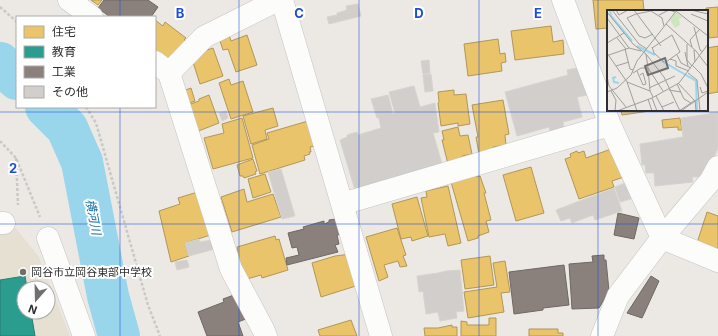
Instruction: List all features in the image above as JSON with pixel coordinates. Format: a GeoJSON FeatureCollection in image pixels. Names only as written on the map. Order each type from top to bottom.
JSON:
{"type":"FeatureCollection","features":[{"type":"Feature","properties":{"kind":"street"},"geometry":{"type":"LineString","coordinates":[[69,0],[91,16]]}},
{"type":"Feature","properties":{"kind":"street"},"geometry":{"type":"LineString","coordinates":[[266,336],[231,268],[162,67],[204,36],[278,0]]}},
{"type":"Feature","properties":{"kind":"street"},"geometry":{"type":"LineString","coordinates":[[282,0],[381,336]]}},
{"type":"Feature","properties":{"kind":"street"},"geometry":{"type":"LineString","coordinates":[[563,0],[610,125],[662,238],[718,261]]}},
{"type":"Feature","properties":{"kind":"street"},"geometry":{"type":"LineString","coordinates":[[342,204],[610,125]]}},
{"type":"Feature","properties":{"kind":"street"},"geometry":{"type":"LineString","coordinates":[[602,336],[618,296],[662,238],[710,180],[718,167]]}},
{"type":"Feature","properties":{"kind":"street"},"geometry":{"type":"LineString","coordinates":[[48,238],[84,336]]}},
{"type":"Feature","properties":{"kind":"path"},"geometry":{"type":"LineString","coordinates":[[0,7],[16,21]]}},
{"type":"Feature","properties":{"kind":"path"},"geometry":{"type":"LineString","coordinates":[[87,108],[96,123],[148,305],[160,336]]}},
{"type":"Feature","properties":{"kind":"path"},"geometry":{"type":"LineString","coordinates":[[0,141],[16,158],[48,238]]}},
{"type":"Feature","properties":{"kind":"path"},"geometry":{"type":"LineString","coordinates":[[2,223],[18,211],[16,158]]}},
{"type":"Feature","properties":{"kind":"shaded area","name":"岡谷市立岡谷東部中学校"},"geometry":{"type":"Polygon","coordinates":[[[14,226],[39,257],[48,280],[16,280],[16,320],[56,320],[56,300],[70,336],[0,336],[0,229],[14,226]]]}},
{"type":"Feature","properties":{"kind":"building: 住宅"},"geometry":{"type":"Polygon","coordinates":[[[91,0],[102,0],[98,5],[91,0]]]}},
{"type":"Feature","properties":{"kind":"building: 住宅"},"geometry":{"type":"Polygon","coordinates":[[[593,0],[643,0],[644,10],[607,10],[607,28],[596,29],[593,0]]]}},
{"type":"Feature","properties":{"kind":"building: 住宅"},"geometry":{"type":"Polygon","coordinates":[[[718,7],[718,37],[709,38],[708,10],[706,10],[706,8],[718,7]]]}},
{"type":"Feature","properties":{"kind":"building: 住宅"},"geometry":{"type":"Polygon","coordinates":[[[156,21],[163,26],[165,22],[186,38],[184,40],[187,42],[168,67],[156,58],[156,21]]]}},
{"type":"Feature","properties":{"kind":"building: 住宅"},"geometry":{"type":"Polygon","coordinates":[[[551,26],[553,42],[563,40],[564,54],[515,60],[511,31],[551,26]]]}},
{"type":"Feature","properties":{"kind":"building: 住宅"},"geometry":{"type":"Polygon","coordinates":[[[229,35],[231,41],[247,35],[257,65],[236,72],[228,49],[223,50],[219,38],[229,35]]]}},
{"type":"Feature","properties":{"kind":"building: 住宅"},"geometry":{"type":"Polygon","coordinates":[[[498,39],[500,54],[505,53],[506,62],[501,63],[502,71],[468,76],[464,44],[498,39]]]}},
{"type":"Feature","properties":{"kind":"building: 住宅"},"geometry":{"type":"Polygon","coordinates":[[[718,46],[718,92],[708,94],[708,48],[718,46]]]}},
{"type":"Feature","properties":{"kind":"building: 住宅"},"geometry":{"type":"Polygon","coordinates":[[[213,48],[223,76],[200,84],[192,55],[213,48]]]}},
{"type":"Feature","properties":{"kind":"building: 住宅"},"geometry":{"type":"Polygon","coordinates":[[[229,79],[231,85],[243,81],[253,112],[231,119],[219,83],[229,79]]]}},
{"type":"Feature","properties":{"kind":"building: 住宅"},"geometry":{"type":"Polygon","coordinates":[[[191,88],[195,101],[187,104],[183,91],[191,88]]]}},
{"type":"Feature","properties":{"kind":"building: 住宅"},"geometry":{"type":"Polygon","coordinates":[[[454,90],[454,95],[466,94],[470,124],[458,126],[458,123],[441,126],[438,92],[454,90]]]}},
{"type":"Feature","properties":{"kind":"building: 住宅"},"geometry":{"type":"Polygon","coordinates":[[[209,95],[219,123],[196,132],[188,105],[209,95]]]}},
{"type":"Feature","properties":{"kind":"building: 住宅"},"geometry":{"type":"Polygon","coordinates":[[[503,100],[509,134],[505,135],[506,145],[493,147],[494,152],[479,154],[476,137],[478,137],[472,105],[503,100]]]}},
{"type":"Feature","properties":{"kind":"building: 住宅"},"geometry":{"type":"Polygon","coordinates":[[[273,108],[278,126],[265,130],[267,139],[251,144],[243,116],[273,108]]]}},
{"type":"Feature","properties":{"kind":"building: 住宅"},"geometry":{"type":"Polygon","coordinates":[[[621,111],[650,111],[622,115],[621,111]]]}},
{"type":"Feature","properties":{"kind":"building: 住宅"},"geometry":{"type":"Polygon","coordinates":[[[242,118],[253,158],[213,169],[204,138],[224,133],[222,124],[242,118]]]}},
{"type":"Feature","properties":{"kind":"building: 住宅"},"geometry":{"type":"Polygon","coordinates":[[[680,118],[682,130],[678,130],[678,127],[663,128],[662,120],[680,118]]]}},
{"type":"Feature","properties":{"kind":"building: 住宅"},"geometry":{"type":"Polygon","coordinates":[[[308,121],[316,146],[310,147],[311,152],[309,152],[310,154],[304,156],[305,160],[260,174],[252,145],[269,139],[267,133],[308,121]]]}},
{"type":"Feature","properties":{"kind":"building: 住宅"},"geometry":{"type":"Polygon","coordinates":[[[458,127],[460,136],[468,135],[472,154],[462,156],[463,161],[448,164],[442,140],[444,140],[442,131],[458,127]]]}},
{"type":"Feature","properties":{"kind":"building: 住宅"},"geometry":{"type":"Polygon","coordinates":[[[614,148],[624,177],[612,181],[614,187],[579,199],[565,159],[571,157],[570,154],[577,151],[578,153],[584,151],[586,158],[614,148]]]}},
{"type":"Feature","properties":{"kind":"building: 住宅"},"geometry":{"type":"Polygon","coordinates":[[[253,159],[257,171],[255,172],[256,174],[244,178],[243,176],[240,176],[237,165],[253,159]]]}},
{"type":"Feature","properties":{"kind":"building: 住宅"},"geometry":{"type":"Polygon","coordinates":[[[531,167],[544,213],[516,221],[503,175],[531,167]]]}},
{"type":"Feature","properties":{"kind":"building: 住宅"},"geometry":{"type":"Polygon","coordinates":[[[265,174],[271,192],[253,198],[248,179],[265,174]]]}},
{"type":"Feature","properties":{"kind":"building: 住宅"},"geometry":{"type":"Polygon","coordinates":[[[476,175],[477,177],[480,176],[486,193],[484,193],[491,220],[486,221],[489,232],[468,241],[451,182],[476,175]]]}},
{"type":"Feature","properties":{"kind":"building: 住宅"},"geometry":{"type":"Polygon","coordinates":[[[448,186],[461,243],[448,246],[445,234],[429,237],[421,198],[427,197],[426,191],[448,186]]]}},
{"type":"Feature","properties":{"kind":"building: 住宅"},"geometry":{"type":"Polygon","coordinates":[[[244,189],[247,202],[273,194],[281,217],[232,232],[221,197],[244,189]]]}},
{"type":"Feature","properties":{"kind":"building: 住宅"},"geometry":{"type":"Polygon","coordinates":[[[201,191],[217,233],[185,243],[189,256],[171,262],[159,211],[180,204],[178,198],[201,191]]]}},
{"type":"Feature","properties":{"kind":"building: 住宅"},"geometry":{"type":"Polygon","coordinates":[[[417,197],[428,236],[412,241],[411,237],[401,239],[392,204],[417,197]]]}},
{"type":"Feature","properties":{"kind":"building: 住宅"},"geometry":{"type":"Polygon","coordinates":[[[707,212],[718,216],[718,249],[697,243],[707,212]]]}},
{"type":"Feature","properties":{"kind":"building: 住宅"},"geometry":{"type":"Polygon","coordinates":[[[397,228],[406,255],[403,256],[407,266],[400,267],[398,261],[384,265],[388,277],[379,281],[366,237],[397,228]]]}},
{"type":"Feature","properties":{"kind":"building: 住宅"},"geometry":{"type":"Polygon","coordinates":[[[275,236],[276,240],[279,239],[288,270],[262,278],[261,275],[247,279],[236,252],[238,252],[237,247],[275,236]]]}},
{"type":"Feature","properties":{"kind":"building: 住宅"},"geometry":{"type":"Polygon","coordinates":[[[351,254],[359,285],[321,297],[312,263],[335,256],[351,254]]]}},
{"type":"Feature","properties":{"kind":"building: 住宅"},"geometry":{"type":"Polygon","coordinates":[[[490,256],[494,285],[465,289],[461,260],[490,256]]]}},
{"type":"Feature","properties":{"kind":"building: 住宅"},"geometry":{"type":"Polygon","coordinates":[[[505,261],[510,292],[501,293],[504,312],[468,318],[464,292],[497,287],[493,263],[505,261]]]}},
{"type":"Feature","properties":{"kind":"building: 住宅"},"geometry":{"type":"Polygon","coordinates":[[[489,318],[496,318],[496,336],[461,336],[461,321],[467,322],[467,325],[489,325],[489,318]]]}},
{"type":"Feature","properties":{"kind":"building: 住宅"},"geometry":{"type":"Polygon","coordinates":[[[351,320],[357,336],[320,336],[318,330],[351,320]]]}},
{"type":"Feature","properties":{"kind":"building: 住宅"},"geometry":{"type":"Polygon","coordinates":[[[452,325],[452,327],[457,327],[457,336],[425,336],[424,328],[438,328],[452,325]]]}},
{"type":"Feature","properties":{"kind":"building: 住宅"},"geometry":{"type":"Polygon","coordinates":[[[529,329],[558,329],[558,333],[563,333],[563,336],[529,336],[529,329]]]}},
{"type":"Feature","properties":{"kind":"building: 教育"},"geometry":{"type":"Polygon","coordinates":[[[25,276],[26,280],[16,280],[16,320],[32,320],[35,336],[0,336],[0,280],[25,276]]]}},
{"type":"Feature","properties":{"kind":"building: 工業"},"geometry":{"type":"Polygon","coordinates":[[[104,0],[148,0],[158,7],[152,16],[109,16],[98,8],[104,0]]]}},
{"type":"Feature","properties":{"kind":"building: 工業"},"geometry":{"type":"Polygon","coordinates":[[[618,213],[639,218],[634,239],[614,235],[618,213]]]}},
{"type":"Feature","properties":{"kind":"building: 工業"},"geometry":{"type":"Polygon","coordinates":[[[336,219],[343,234],[337,235],[339,244],[335,245],[338,252],[287,265],[286,258],[299,255],[297,247],[292,248],[288,233],[304,229],[303,227],[324,221],[324,224],[329,222],[329,220],[336,219]]]}},
{"type":"Feature","properties":{"kind":"building: 工業"},"geometry":{"type":"Polygon","coordinates":[[[604,255],[604,260],[606,260],[609,291],[599,308],[572,309],[569,264],[593,262],[592,256],[604,255]]]}},
{"type":"Feature","properties":{"kind":"building: 工業"},"geometry":{"type":"Polygon","coordinates":[[[564,265],[569,305],[543,308],[543,310],[514,314],[509,272],[564,265]]]}},
{"type":"Feature","properties":{"kind":"building: 工業"},"geometry":{"type":"Polygon","coordinates":[[[651,276],[659,281],[642,318],[627,313],[651,276]]]}},
{"type":"Feature","properties":{"kind":"building: 工業"},"geometry":{"type":"Polygon","coordinates":[[[242,292],[251,317],[238,322],[243,336],[207,336],[198,312],[224,302],[223,299],[242,292]]]}},
{"type":"Feature","properties":{"kind":"building: その他"},"geometry":{"type":"Polygon","coordinates":[[[358,4],[361,16],[329,24],[327,17],[337,15],[337,13],[347,10],[346,6],[358,4]]]}},
{"type":"Feature","properties":{"kind":"building: その他"},"geometry":{"type":"Polygon","coordinates":[[[429,60],[430,73],[423,74],[421,61],[429,60]]]}},
{"type":"Feature","properties":{"kind":"building: その他"},"geometry":{"type":"Polygon","coordinates":[[[582,67],[592,94],[577,97],[582,117],[563,122],[564,128],[550,132],[549,127],[517,136],[505,92],[568,75],[567,70],[582,67]]]}},
{"type":"Feature","properties":{"kind":"building: その他"},"geometry":{"type":"Polygon","coordinates":[[[431,74],[433,91],[425,92],[423,75],[431,74]]]}},
{"type":"Feature","properties":{"kind":"building: その他"},"geometry":{"type":"Polygon","coordinates":[[[414,86],[420,107],[435,103],[439,132],[433,133],[442,164],[355,190],[340,140],[347,137],[347,135],[357,132],[358,135],[381,128],[379,118],[377,118],[371,99],[388,95],[393,114],[395,113],[389,92],[414,86]]]}},
{"type":"Feature","properties":{"kind":"building: その他"},"geometry":{"type":"Polygon","coordinates":[[[226,111],[228,118],[222,121],[219,113],[226,111]]]}},
{"type":"Feature","properties":{"kind":"building: その他"},"geometry":{"type":"Polygon","coordinates":[[[718,112],[718,148],[714,158],[702,177],[692,177],[693,182],[655,186],[654,173],[646,173],[645,165],[642,165],[640,144],[683,137],[681,118],[718,112]]]}},
{"type":"Feature","properties":{"kind":"building: その他"},"geometry":{"type":"Polygon","coordinates":[[[281,169],[295,216],[282,219],[268,172],[281,169]]]}},
{"type":"Feature","properties":{"kind":"building: その他"},"geometry":{"type":"Polygon","coordinates":[[[625,183],[631,199],[620,202],[615,187],[625,183]]]}},
{"type":"Feature","properties":{"kind":"building: その他"},"geometry":{"type":"Polygon","coordinates":[[[614,188],[622,211],[595,220],[593,215],[572,223],[570,218],[561,221],[556,210],[614,188]]]}},
{"type":"Feature","properties":{"kind":"building: その他"},"geometry":{"type":"Polygon","coordinates":[[[199,239],[200,242],[212,240],[215,249],[189,256],[185,243],[199,239]]]}},
{"type":"Feature","properties":{"kind":"building: その他"},"geometry":{"type":"Polygon","coordinates":[[[187,260],[189,267],[177,270],[175,262],[187,260]]]}},
{"type":"Feature","properties":{"kind":"building: その他"},"geometry":{"type":"Polygon","coordinates":[[[460,270],[464,311],[456,312],[457,318],[440,321],[438,312],[426,314],[423,291],[419,292],[417,276],[460,270]]]}},
{"type":"Feature","properties":{"kind":"waterway","name":"横河川"},"geometry":{"type":"LineString","coordinates":[[0,63],[16,78]]}},
{"type":"Feature","properties":{"kind":"waterway","name":"横河川"},"geometry":{"type":"LineString","coordinates":[[47,108],[67,128],[82,162],[108,296],[119,336]]}},
{"type":"Feature","properties":{"kind":"place","name":"岡谷市立岡谷東部中学校"},"geometry":{"type":"Point","coordinates":[23,272]}}]}
